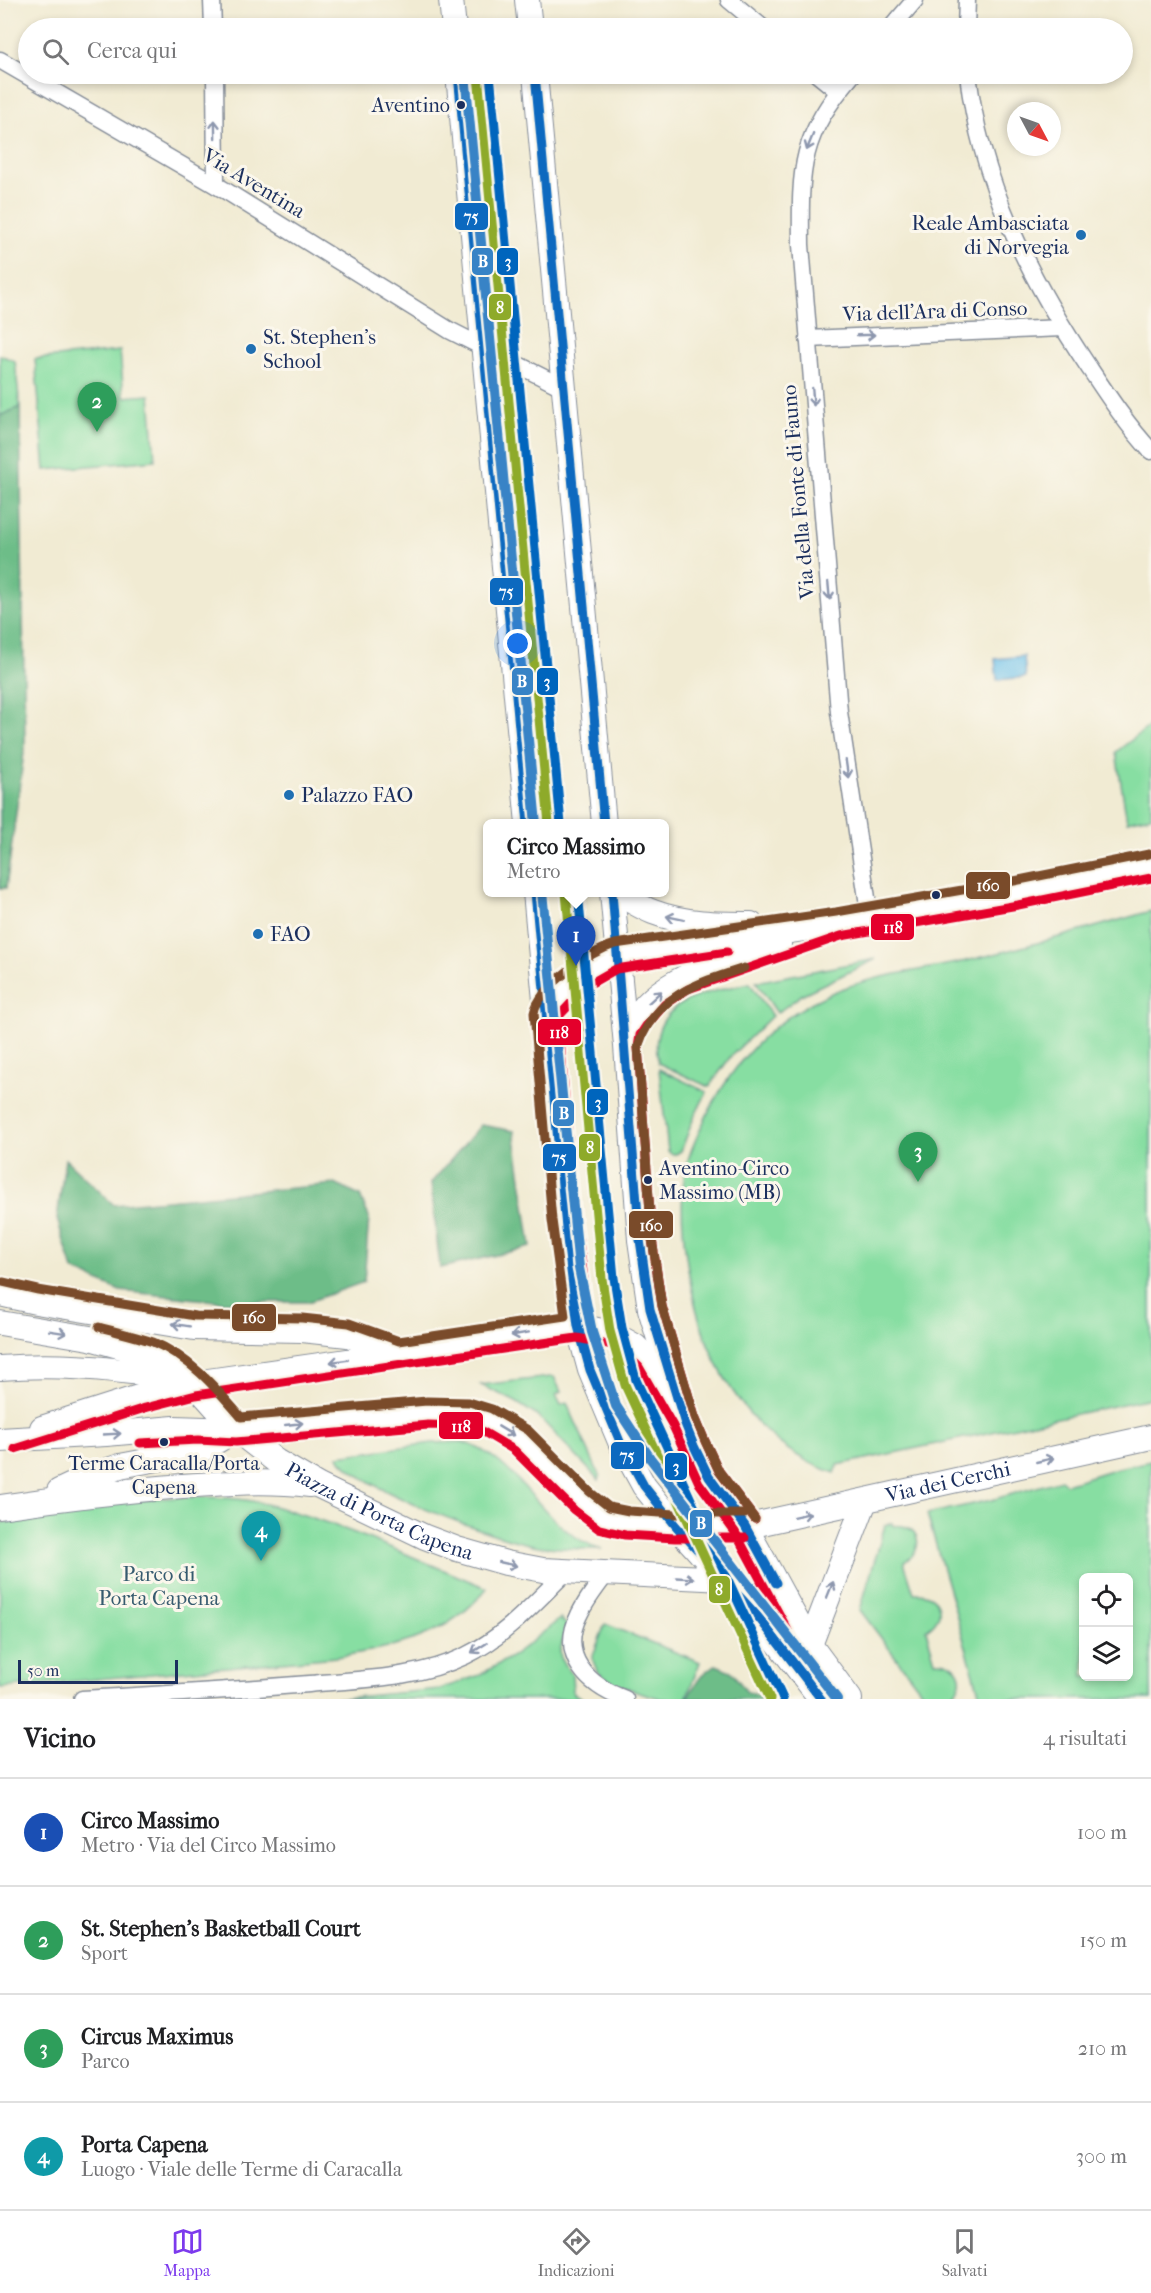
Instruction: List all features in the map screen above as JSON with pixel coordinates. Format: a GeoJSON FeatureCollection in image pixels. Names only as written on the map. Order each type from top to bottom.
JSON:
{"type":"FeatureCollection","features":[{"type":"Feature","properties":{"kind":"main road"},"geometry":{"type":"LineString","coordinates":[[451,0],[453,18]]}},
{"type":"Feature","properties":{"kind":"main road"},"geometry":{"type":"LineString","coordinates":[[527,0],[529,18]]}},
{"type":"Feature","properties":{"kind":"main road"},"geometry":{"type":"LineString","coordinates":[[459,84],[528,819]]}},
{"type":"Feature","properties":{"kind":"main road"},"geometry":{"type":"LineString","coordinates":[[536,84],[604,819]]}},
{"type":"Feature","properties":{"kind":"main road"},"geometry":{"type":"LineString","coordinates":[[546,1013],[560,995],[585,972],[617,956],[838,924],[1016,893],[1151,866]]}},
{"type":"Feature","properties":{"kind":"main road"},"geometry":{"type":"LineString","coordinates":[[535,897],[564,1219],[578,1326],[590,1370],[621,1444],[640,1479],[676,1526],[759,1618],[801,1652],[850,1699]]}},
{"type":"Feature","properties":{"kind":"main road"},"geometry":{"type":"LineString","coordinates":[[614,897],[639,1240],[655,1328],[684,1421],[709,1477],[745,1526],[821,1699]]}},
{"type":"Feature","properties":{"kind":"main road"},"geometry":{"type":"LineString","coordinates":[[624,897],[651,911],[692,921],[725,924],[838,924]]}},
{"type":"Feature","properties":{"kind":"main road"},"geometry":{"type":"LineString","coordinates":[[626,1046],[629,1031],[641,1011],[673,983],[719,964],[838,924]]}},
{"type":"Feature","properties":{"kind":"main road"},"geometry":{"type":"LineString","coordinates":[[0,1294],[194,1328],[302,1329],[348,1335],[397,1353]]}},
{"type":"Feature","properties":{"kind":"main road"},"geometry":{"type":"LineString","coordinates":[[0,1323],[90,1338],[141,1351],[165,1362],[195,1383],[236,1430]]}},
{"type":"Feature","properties":{"kind":"main road"},"geometry":{"type":"LineString","coordinates":[[6,1439],[142,1396],[195,1383],[578,1326],[622,1337],[642,1352],[684,1421]]}},
{"type":"Feature","properties":{"kind":"main road"},"geometry":{"type":"LineString","coordinates":[[0,1368],[74,1366],[148,1374],[195,1383]]}},
{"type":"Feature","properties":{"kind":"main road","name":"Piazza di Porta Capena"},"geometry":{"type":"LineString","coordinates":[[236,1430],[456,1412],[477,1416],[509,1432],[528,1446],[582,1501],[598,1514],[618,1522],[676,1526],[745,1526]]}},
{"type":"Feature","properties":{"kind":"main road"},"geometry":{"type":"LineString","coordinates":[[6,1439],[174,1428],[236,1430]]}},
{"type":"Feature","properties":{"kind":"main road"},"geometry":{"type":"LineString","coordinates":[[1,1507],[51,1494],[93,1475],[120,1467],[200,1452],[236,1430]]}},
{"type":"Feature","properties":{"kind":"main road","name":"Piazza di Porta Capena"},"geometry":{"type":"LineString","coordinates":[[236,1430],[276,1461],[319,1486],[425,1537],[457,1549],[517,1566],[566,1572],[607,1572],[724,1579]]}},
{"type":"Feature","properties":{"kind":"main road","name":"Via dei Cerchi"},"geometry":{"type":"LineString","coordinates":[[745,1526],[1151,1437]]}},
{"type":"Feature","properties":{"kind":"main road"},"geometry":{"type":"LineString","coordinates":[[1,1507],[97,1493],[208,1484],[264,1481],[319,1486]]}},
{"type":"Feature","properties":{"kind":"main road"},"geometry":{"type":"LineString","coordinates":[[801,1652],[865,1501]]}},
{"type":"Feature","properties":{"kind":"street"},"geometry":{"type":"LineString","coordinates":[[212,0],[213,18]]}},
{"type":"Feature","properties":{"kind":"street"},"geometry":{"type":"LineString","coordinates":[[729,0],[752,18]]}},
{"type":"Feature","properties":{"kind":"street"},"geometry":{"type":"LineString","coordinates":[[900,18],[915,0]]}},
{"type":"Feature","properties":{"kind":"street"},"geometry":{"type":"LineString","coordinates":[[966,18],[967,0]]}},
{"type":"Feature","properties":{"kind":"street","name":"Via Aventina"},"geometry":{"type":"LineString","coordinates":[[0,60],[18,70]]}},
{"type":"Feature","properties":{"kind":"street","name":"Via Aventina"},"geometry":{"type":"LineString","coordinates":[[42,84],[216,184],[449,330],[564,388]]}},
{"type":"Feature","properties":{"kind":"street"},"geometry":{"type":"LineString","coordinates":[[215,84],[216,184]]}},
{"type":"Feature","properties":{"kind":"street"},"geometry":{"type":"LineString","coordinates":[[829,84],[838,91]]}},
{"type":"Feature","properties":{"kind":"street","name":"Via della Fonte di Fauno"},"geometry":{"type":"LineString","coordinates":[[844,84],[826,108],[810,140],[801,173],[801,245],[838,712],[870,918]]}},
{"type":"Feature","properties":{"kind":"street"},"geometry":{"type":"LineString","coordinates":[[970,84],[982,145],[1010,228],[1063,328],[1124,420],[1151,451]]}},
{"type":"Feature","properties":{"kind":"street","name":"Via dell'Ara di Conso"},"geometry":{"type":"LineString","coordinates":[[808,339],[1063,328]]}},
{"type":"Feature","properties":{"kind":"street"},"geometry":{"type":"LineString","coordinates":[[82,1699],[214,1692],[374,1679],[417,1673],[445,1664],[478,1649],[517,1619],[566,1572]]}},
{"type":"Feature","properties":{"kind":"street"},"geometry":{"type":"LineString","coordinates":[[607,1572],[579,1616],[574,1629],[574,1652],[587,1678],[609,1693],[626,1699]]}},
{"type":"Feature","properties":{"kind":"green space"},"geometry":{"type":"Polygon","coordinates":[[[120,351],[124,397],[150,395],[155,460],[45,470],[35,359],[120,351]]]}},
{"type":"Feature","properties":{"kind":"green space"},"geometry":{"type":"Polygon","coordinates":[[[0,355],[15,361],[20,407],[0,416],[0,355]]]}},
{"type":"Feature","properties":{"kind":"green space"},"geometry":{"type":"Polygon","coordinates":[[[20,407],[25,745],[6,888],[0,888],[0,416],[20,407]]]}},
{"type":"Feature","properties":{"kind":"green space"},"geometry":{"type":"Polygon","coordinates":[[[1151,725],[1151,816],[1127,821],[1116,752],[1151,725]]]}},
{"type":"Feature","properties":{"kind":"green space"},"geometry":{"type":"Polygon","coordinates":[[[1151,911],[1151,1398],[838,1465],[835,1473],[805,1460],[764,1429],[747,1410],[719,1367],[699,1320],[687,1264],[683,1230],[684,1179],[693,1146],[717,1097],[742,1061],[773,1029],[809,1004],[829,994],[863,982],[993,955],[1151,911]]]}},
{"type":"Feature","properties":{"kind":"green space"},"geometry":{"type":"Polygon","coordinates":[[[876,959],[803,994],[777,1013],[756,982],[876,959]]]}},
{"type":"Feature","properties":{"kind":"green space"},"geometry":{"type":"Polygon","coordinates":[[[750,983],[772,1016],[731,1056],[709,1087],[658,1063],[657,1039],[661,1025],[669,1013],[680,1004],[693,998],[750,983]]]}},
{"type":"Feature","properties":{"kind":"green space"},"geometry":{"type":"Polygon","coordinates":[[[659,1069],[707,1092],[694,1117],[681,1151],[676,1154],[668,1151],[659,1069]]]}},
{"type":"Feature","properties":{"kind":"green space"},"geometry":{"type":"Polygon","coordinates":[[[481,1125],[514,1131],[531,1247],[440,1268],[431,1183],[481,1125]]]}},
{"type":"Feature","properties":{"kind":"green space"},"geometry":{"type":"Polygon","coordinates":[[[65,1159],[114,1205],[335,1184],[360,1196],[369,1217],[364,1282],[308,1302],[225,1302],[120,1291],[73,1270],[57,1219],[65,1159]]]}},
{"type":"Feature","properties":{"kind":"green space"},"geometry":{"type":"Polygon","coordinates":[[[554,1377],[561,1392],[556,1395],[561,1405],[567,1403],[600,1477],[599,1480],[539,1417],[516,1402],[481,1385],[554,1377]]]}},
{"type":"Feature","properties":{"kind":"green space"},"geometry":{"type":"Polygon","coordinates":[[[462,1442],[483,1451],[501,1463],[563,1528],[581,1540],[602,1549],[538,1546],[462,1523],[400,1498],[373,1484],[351,1470],[338,1456],[432,1443],[462,1442]]]}},
{"type":"Feature","properties":{"kind":"green space"},"geometry":{"type":"Polygon","coordinates":[[[1151,1461],[1151,1699],[981,1699],[927,1514],[991,1500],[1061,1480],[1066,1484],[1114,1469],[1151,1461]]]}},
{"type":"Feature","properties":{"kind":"green space","name":"Parco di Porta Capena"},"geometry":{"type":"Polygon","coordinates":[[[183,1497],[248,1500],[297,1513],[352,1532],[487,1588],[472,1605],[438,1629],[419,1638],[379,1649],[336,1657],[0,1688],[0,1523],[134,1500],[183,1497]]]}},
{"type":"Feature","properties":{"kind":"green space"},"geometry":{"type":"Polygon","coordinates":[[[892,1523],[893,1526],[909,1528],[917,1538],[916,1551],[904,1562],[914,1593],[930,1596],[938,1606],[937,1618],[926,1630],[935,1661],[951,1664],[959,1674],[959,1686],[947,1697],[948,1699],[927,1699],[860,1610],[885,1525],[892,1523]]]}},
{"type":"Feature","properties":{"kind":"green space"},"geometry":{"type":"Polygon","coordinates":[[[560,1619],[567,1625],[560,1651],[561,1660],[572,1674],[573,1693],[583,1699],[333,1699],[440,1689],[480,1675],[516,1654],[560,1619]]]}},
{"type":"Feature","properties":{"kind":"green space"},"geometry":{"type":"Polygon","coordinates":[[[605,1624],[700,1662],[686,1699],[662,1699],[617,1685],[598,1673],[592,1658],[605,1624]]]}},
{"type":"Feature","properties":{"kind":"green space"},"geometry":{"type":"Polygon","coordinates":[[[716,1665],[731,1671],[747,1692],[766,1699],[687,1699],[695,1684],[716,1665]]]}},
{"type":"Feature","properties":{"kind":"water"},"geometry":{"type":"Polygon","coordinates":[[[1024,656],[1026,677],[997,680],[995,659],[1024,656]]]}},
{"type":"Feature","properties":{"kind":"transit line","name":"75"},"geometry":{"type":"LineString","coordinates":[[459,84],[528,819]]}},
{"type":"Feature","properties":{"kind":"transit line","name":"B"},"geometry":{"type":"LineString","coordinates":[[466,84],[536,819]]}},
{"type":"Feature","properties":{"kind":"transit line","name":"8"},"geometry":{"type":"LineString","coordinates":[[479,84],[549,819]]}},
{"type":"Feature","properties":{"kind":"transit line","name":"3"},"geometry":{"type":"LineString","coordinates":[[491,84],[561,819]]}},
{"type":"Feature","properties":{"kind":"transit line","name":"75"},"geometry":{"type":"LineString","coordinates":[[536,84],[604,819]]}},
{"type":"Feature","properties":{"kind":"transit line","name":"160"},"geometry":{"type":"LineString","coordinates":[[3,1282],[195,1316],[302,1318],[349,1323],[399,1341],[565,1316],[552,1220],[534,1013],[546,992],[567,971],[593,954],[615,944],[836,912],[1014,881],[1149,854]]}},
{"type":"Feature","properties":{"kind":"transit line","name":"118"},"geometry":{"type":"LineString","coordinates":[[755,1519],[719,1471],[705,1441],[695,1417],[662,1306],[652,1239],[638,1047],[640,1035],[665,1004],[688,989],[841,936],[1018,905],[1151,878]]}},
{"type":"Feature","properties":{"kind":"transit line","name":"75"},"geometry":{"type":"LineString","coordinates":[[535,897],[567,1239],[578,1326],[590,1370],[621,1444],[644,1486],[676,1526],[759,1618],[821,1699]]}},
{"type":"Feature","properties":{"kind":"transit line","name":"B"},"geometry":{"type":"LineString","coordinates":[[542,897],[579,1268],[592,1332],[616,1406],[650,1458],[837,1699]]}},
{"type":"Feature","properties":{"kind":"transit line","name":"8"},"geometry":{"type":"LineString","coordinates":[[566,897],[602,1279],[610,1331],[625,1385],[770,1699]]}},
{"type":"Feature","properties":{"kind":"transit line","name":"3"},"geometry":{"type":"LineString","coordinates":[[578,897],[614,1278],[622,1328],[636,1380],[783,1699]]}},
{"type":"Feature","properties":{"kind":"transit line","name":"75"},"geometry":{"type":"LineString","coordinates":[[612,897],[640,1240],[650,1309],[684,1421],[694,1446],[709,1477],[745,1526],[776,1583]]}},
{"type":"Feature","properties":{"kind":"transit line","name":"118"},"geometry":{"type":"LineString","coordinates":[[590,1324],[576,1218],[558,1017],[588,985],[616,969],[727,952]]}},
{"type":"Feature","properties":{"kind":"transit line","name":"160"},"geometry":{"type":"LineString","coordinates":[[744,968],[694,986],[679,994],[655,1015],[638,1047],[652,1239],[662,1306],[695,1417],[705,1441],[719,1471],[755,1519]]}},
{"type":"Feature","properties":{"kind":"transit line","name":"160"},"geometry":{"type":"LineString","coordinates":[[99,1327],[153,1342],[179,1356],[212,1384],[241,1417],[427,1401],[469,1402],[492,1409],[528,1430],[590,1492],[609,1507],[629,1511],[676,1514],[745,1514]]}},
{"type":"Feature","properties":{"kind":"transit line","name":"118"},"geometry":{"type":"LineString","coordinates":[[15,1449],[145,1408],[196,1395],[577,1338],[608,1344],[628,1356],[639,1367],[673,1426],[699,1483],[735,1532],[799,1651],[835,1699]]}},
{"type":"Feature","properties":{"kind":"transit line","name":"118"},"geometry":{"type":"LineString","coordinates":[[140,1443],[198,1440],[236,1442],[428,1425],[465,1426],[482,1431],[514,1450],[574,1510],[599,1529],[625,1535],[745,1538]]}},
{"type":"Feature","properties":{"kind":"place","name":"Aventino"},"geometry":{"type":"Point","coordinates":[461,105]}},
{"type":"Feature","properties":{"kind":"place","name":"Reale Ambasciata di Norvegia"},"geometry":{"type":"Point","coordinates":[1081,235]}},
{"type":"Feature","properties":{"kind":"place","name":"St. Stephen's School"},"geometry":{"type":"Point","coordinates":[251,349]}},
{"type":"Feature","properties":{"kind":"place","name":"St. Stephen's Basketball Court"},"geometry":{"type":"Point","coordinates":[97,432]}},
{"type":"Feature","properties":{"kind":"place","name":"Palazzo FAO"},"geometry":{"type":"Point","coordinates":[289,795]}},
{"type":"Feature","properties":{"kind":"place","name":"FAO"},"geometry":{"type":"Point","coordinates":[258,934]}},
{"type":"Feature","properties":{"kind":"place","name":"Circo Massimo"},"geometry":{"type":"Point","coordinates":[576,966]}},
{"type":"Feature","properties":{"kind":"place","name":"Aventino-Circo Massimo (MB)"},"geometry":{"type":"Point","coordinates":[648,1180]}},
{"type":"Feature","properties":{"kind":"place","name":"Circus Maximus"},"geometry":{"type":"Point","coordinates":[918,1182]}},
{"type":"Feature","properties":{"kind":"place","name":"Terme Caracalla/Porta Capena"},"geometry":{"type":"Point","coordinates":[164,1442]}},
{"type":"Feature","properties":{"kind":"place","name":"Porta Capena"},"geometry":{"type":"Point","coordinates":[261,1561]}}]}
